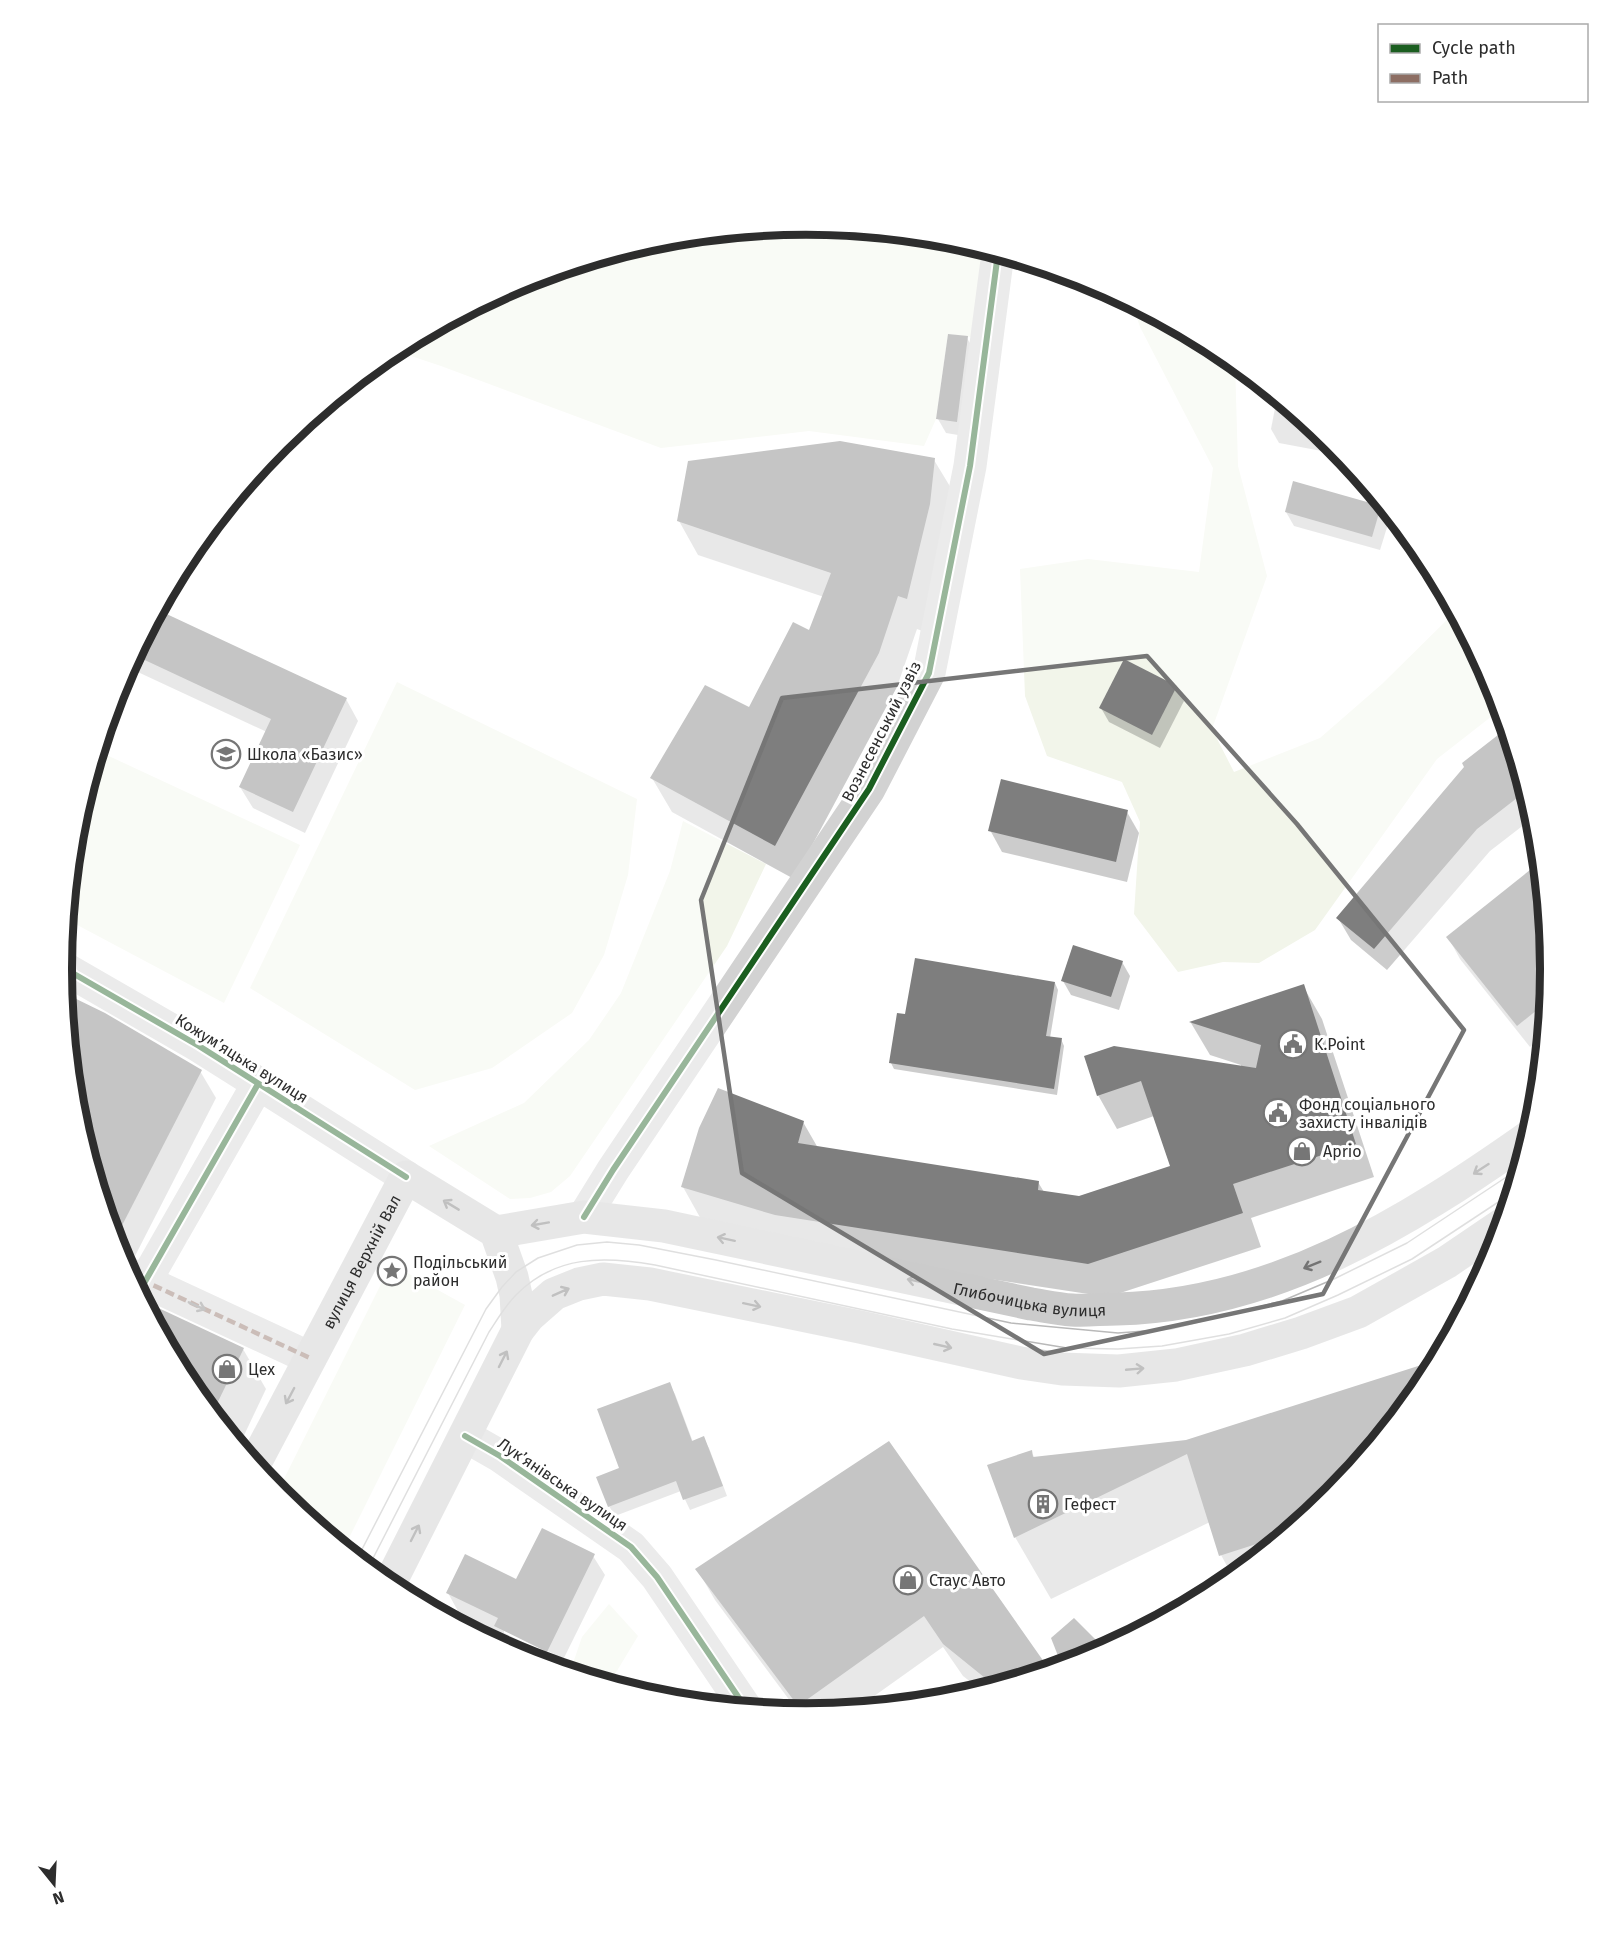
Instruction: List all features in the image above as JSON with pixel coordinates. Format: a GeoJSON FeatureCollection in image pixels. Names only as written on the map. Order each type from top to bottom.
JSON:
{"type":"FeatureCollection","features":[{"type":"Feature","properties":{"kind":"main road","name":"Глибочицька вулиця"},"geometry":{"type":"LineString","coordinates":[[496,1232],[584,1216],[664,1226],[1031,1304],[1073,1310],[1151,1308],[1214,1297],[1274,1281],[1325,1260],[1394,1225],[1519,1143]]}},
{"type":"Feature","properties":{"kind":"main road","name":"вулиця Верхній Вал"},"geometry":{"type":"LineString","coordinates":[[258,1457],[406,1177],[496,1232]]}},
{"type":"Feature","properties":{"kind":"main road"},"geometry":{"type":"LineString","coordinates":[[496,1232],[512,1276],[516,1295],[518,1330]]}},
{"type":"Feature","properties":{"kind":"main road"},"geometry":{"type":"LineString","coordinates":[[394,1576],[518,1330],[554,1294],[579,1284],[603,1280],[650,1284],[1020,1363],[1062,1369],[1119,1371],[1176,1365],[1245,1350],[1358,1312],[1448,1262],[1491,1233]]}},
{"type":"Feature","properties":{"kind":"street","name":"Вознесенський узвіз"},"geometry":{"type":"LineString","coordinates":[[584,1216],[869,789],[929,673],[970,466],[997,260]]}},
{"type":"Feature","properties":{"kind":"street","name":"Кожумʼяцька вулиця"},"geometry":{"type":"LineString","coordinates":[[72,973],[199,1046],[406,1177]]}},
{"type":"Feature","properties":{"kind":"street"},"geometry":{"type":"LineString","coordinates":[[141,1278],[187,1210],[258,1084]]}},
{"type":"Feature","properties":{"kind":"street"},"geometry":{"type":"LineString","coordinates":[[144,1286],[310,1358]]}},
{"type":"Feature","properties":{"kind":"street","name":"Лукʼянівська вулиця"},"geometry":{"type":"LineString","coordinates":[[465,1436],[500,1456],[631,1547],[657,1577],[740,1699]]}},
{"type":"Feature","properties":{"kind":"highlighted area"},"geometry":{"type":"Polygon","coordinates":[[[1147,656],[1297,824],[1464,1030],[1323,1294],[1044,1354],[742,1173],[701,900],[782,698],[1147,656]]]}},
{"type":"Feature","properties":{"kind":"shaded area"},"geometry":{"type":"Polygon","coordinates":[[[806,235],[902,241],[983,257],[971,337],[948,334],[936,419],[924,446],[809,431],[661,448],[406,354],[439,333],[525,291],[616,260],[663,249],[710,241],[806,235]]]}},
{"type":"Feature","properties":{"kind":"shaded area"},"geometry":{"type":"Polygon","coordinates":[[[1135,313],[1173,333],[1235,374],[1238,466],[1267,576],[1212,729],[1234,772],[1320,738],[1382,684],[1450,617],[1484,688],[1494,714],[1437,759],[1315,930],[1259,963],[1223,962],[1178,972],[1134,914],[1140,822],[1122,782],[1047,756],[1025,696],[1020,569],[1088,559],[1199,572],[1213,468],[1140,327],[1135,313]]]}},
{"type":"Feature","properties":{"kind":"shaded area"},"geometry":{"type":"Polygon","coordinates":[[[397,682],[637,799],[628,875],[604,955],[572,1013],[492,1068],[415,1090],[250,988],[397,682]]]}},
{"type":"Feature","properties":{"kind":"shaded area"},"geometry":{"type":"Polygon","coordinates":[[[105,754],[300,845],[224,1003],[74,923],[78,873],[86,826],[105,754]]]}},
{"type":"Feature","properties":{"kind":"shaded area"},"geometry":{"type":"Polygon","coordinates":[[[683,821],[766,864],[727,946],[570,1176],[551,1192],[530,1198],[510,1199],[429,1146],[524,1103],[589,1040],[621,993],[670,871],[683,821]]]}},
{"type":"Feature","properties":{"kind":"shaded area"},"geometry":{"type":"Polygon","coordinates":[[[391,1264],[465,1305],[347,1541],[282,1483],[391,1264]]]}},
{"type":"Feature","properties":{"kind":"shaded area"},"geometry":{"type":"Polygon","coordinates":[[[609,1604],[638,1636],[613,1677],[572,1665],[582,1637],[609,1604]]]}},
{"type":"Feature","properties":{"kind":"building"},"geometry":{"type":"Polygon","coordinates":[[[948,334],[968,336],[957,422],[936,419],[948,334]]]}},
{"type":"Feature","properties":{"kind":"building"},"geometry":{"type":"Polygon","coordinates":[[[840,441],[935,458],[930,504],[907,599],[898,596],[879,653],[775,846],[650,778],[705,685],[749,707],[793,622],[809,630],[831,573],[677,521],[688,461],[840,441]]]}},
{"type":"Feature","properties":{"kind":"building"},"geometry":{"type":"Polygon","coordinates":[[[1293,481],[1373,504],[1379,511],[1372,537],[1285,512],[1293,481]]]}},
{"type":"Feature","properties":{"kind":"building"},"geometry":{"type":"Polygon","coordinates":[[[164,613],[347,698],[293,812],[239,787],[271,719],[141,658],[164,613]]]}},
{"type":"Feature","properties":{"kind":"building"},"geometry":{"type":"Polygon","coordinates":[[[1124,659],[1177,686],[1152,735],[1099,708],[1124,659]]]}},
{"type":"Feature","properties":{"kind":"building"},"geometry":{"type":"Polygon","coordinates":[[[1501,733],[1519,796],[1477,829],[1374,949],[1336,918],[1464,767],[1462,763],[1501,733]]]}},
{"type":"Feature","properties":{"kind":"building"},"geometry":{"type":"Polygon","coordinates":[[[1001,779],[1128,810],[1116,862],[988,831],[1001,779]]]}},
{"type":"Feature","properties":{"kind":"building"},"geometry":{"type":"Polygon","coordinates":[[[1533,868],[1540,969],[1538,1009],[1517,1026],[1446,937],[1533,868]]]}},
{"type":"Feature","properties":{"kind":"building"},"geometry":{"type":"Polygon","coordinates":[[[1073,945],[1123,961],[1111,997],[1061,981],[1073,945]]]}},
{"type":"Feature","properties":{"kind":"building"},"geometry":{"type":"Polygon","coordinates":[[[915,958],[1055,982],[1046,1036],[1062,1038],[1054,1089],[889,1063],[897,1013],[905,1014],[915,958]]]}},
{"type":"Feature","properties":{"kind":"building"},"geometry":{"type":"Polygon","coordinates":[[[1304,984],[1356,1144],[1233,1184],[1243,1213],[1088,1264],[775,1215],[681,1187],[699,1128],[718,1088],[804,1121],[798,1143],[1039,1181],[1038,1190],[1079,1196],[1170,1166],[1141,1081],[1097,1096],[1084,1056],[1114,1046],[1256,1068],[1261,1045],[1189,1022],[1304,984]]]}},
{"type":"Feature","properties":{"kind":"building"},"geometry":{"type":"Polygon","coordinates":[[[73,997],[105,1013],[202,1070],[120,1229],[97,1159],[86,1112],[78,1065],[73,997]]]}},
{"type":"Feature","properties":{"kind":"building"},"geometry":{"type":"Polygon","coordinates":[[[154,1306],[244,1348],[216,1405],[170,1336],[154,1306]]]}},
{"type":"Feature","properties":{"kind":"building"},"geometry":{"type":"Polygon","coordinates":[[[1424,1364],[1388,1416],[1358,1453],[1290,1521],[1265,1541],[1219,1556],[1187,1454],[1014,1538],[987,1465],[1032,1450],[1033,1457],[1186,1440],[1424,1364]]]}},
{"type":"Feature","properties":{"kind":"building"},"geometry":{"type":"Polygon","coordinates":[[[670,1382],[692,1441],[704,1436],[723,1486],[683,1500],[676,1481],[608,1507],[596,1477],[619,1468],[597,1409],[670,1382]]]}},
{"type":"Feature","properties":{"kind":"building","name":"Стаус Авто"},"geometry":{"type":"Polygon","coordinates":[[[889,1441],[1045,1663],[988,1680],[943,1644],[924,1616],[802,1703],[795,1703],[695,1569],[889,1441]]]}},
{"type":"Feature","properties":{"kind":"building"},"geometry":{"type":"Polygon","coordinates":[[[542,1528],[595,1554],[547,1652],[494,1626],[498,1618],[446,1593],[465,1554],[516,1579],[542,1528]]]}},
{"type":"Feature","properties":{"kind":"building"},"geometry":{"type":"Polygon","coordinates":[[[1074,1618],[1098,1642],[1059,1658],[1051,1638],[1074,1618]]]}},
{"type":"Feature","properties":{"kind":"tram line"},"geometry":{"type":"LineString","coordinates":[[361,1552],[486,1309],[516,1272],[538,1258],[577,1245],[607,1242],[639,1245],[1011,1323],[1118,1333],[1171,1329],[1282,1301],[1334,1279],[1407,1243],[1510,1174]]}},
{"type":"Feature","properties":{"kind":"tram line"},"geometry":{"type":"LineString","coordinates":[[372,1560],[489,1332],[516,1295],[547,1272],[564,1266],[599,1260],[655,1265],[952,1329],[1067,1348],[1118,1349],[1162,1346],[1229,1334],[1285,1318],[1412,1259],[1503,1199]]}},
{"type":"Feature","properties":{"kind":"marked path"},"geometry":{"type":"LineString","coordinates":[[142,1280],[310,1358]]}},
{"type":"Feature","properties":{"kind":"cycle path"},"geometry":{"type":"LineString","coordinates":[[584,1217],[613,1170],[869,789],[929,673],[970,466],[997,260]]}},
{"type":"Feature","properties":{"kind":"cycle path"},"geometry":{"type":"LineString","coordinates":[[72,973],[199,1046],[406,1177]]}},
{"type":"Feature","properties":{"kind":"cycle path"},"geometry":{"type":"LineString","coordinates":[[144,1284],[258,1084]]}},
{"type":"Feature","properties":{"kind":"cycle path"},"geometry":{"type":"LineString","coordinates":[[465,1436],[500,1456],[631,1547],[657,1577],[740,1699]]}},
{"type":"Feature","properties":{"kind":"place","name":"Школа «Базис»"},"geometry":{"type":"Point","coordinates":[226,754]}},
{"type":"Feature","properties":{"kind":"place","name":"K.Point"},"geometry":{"type":"Point","coordinates":[1293,1044]}},
{"type":"Feature","properties":{"kind":"place","name":"Фонд соціального захисту інвалідів"},"geometry":{"type":"Point","coordinates":[1278,1113]}},
{"type":"Feature","properties":{"kind":"place","name":"Aprio"},"geometry":{"type":"Point","coordinates":[1302,1151]}},
{"type":"Feature","properties":{"kind":"place","name":"Подільський район"},"geometry":{"type":"Point","coordinates":[392,1271]}},
{"type":"Feature","properties":{"kind":"place","name":"Цех"},"geometry":{"type":"Point","coordinates":[227,1369]}},
{"type":"Feature","properties":{"kind":"place","name":"Гефест"},"geometry":{"type":"Point","coordinates":[1043,1504]}},
{"type":"Feature","properties":{"kind":"place","name":"Стаус Авто"},"geometry":{"type":"Point","coordinates":[908,1580]}}]}
